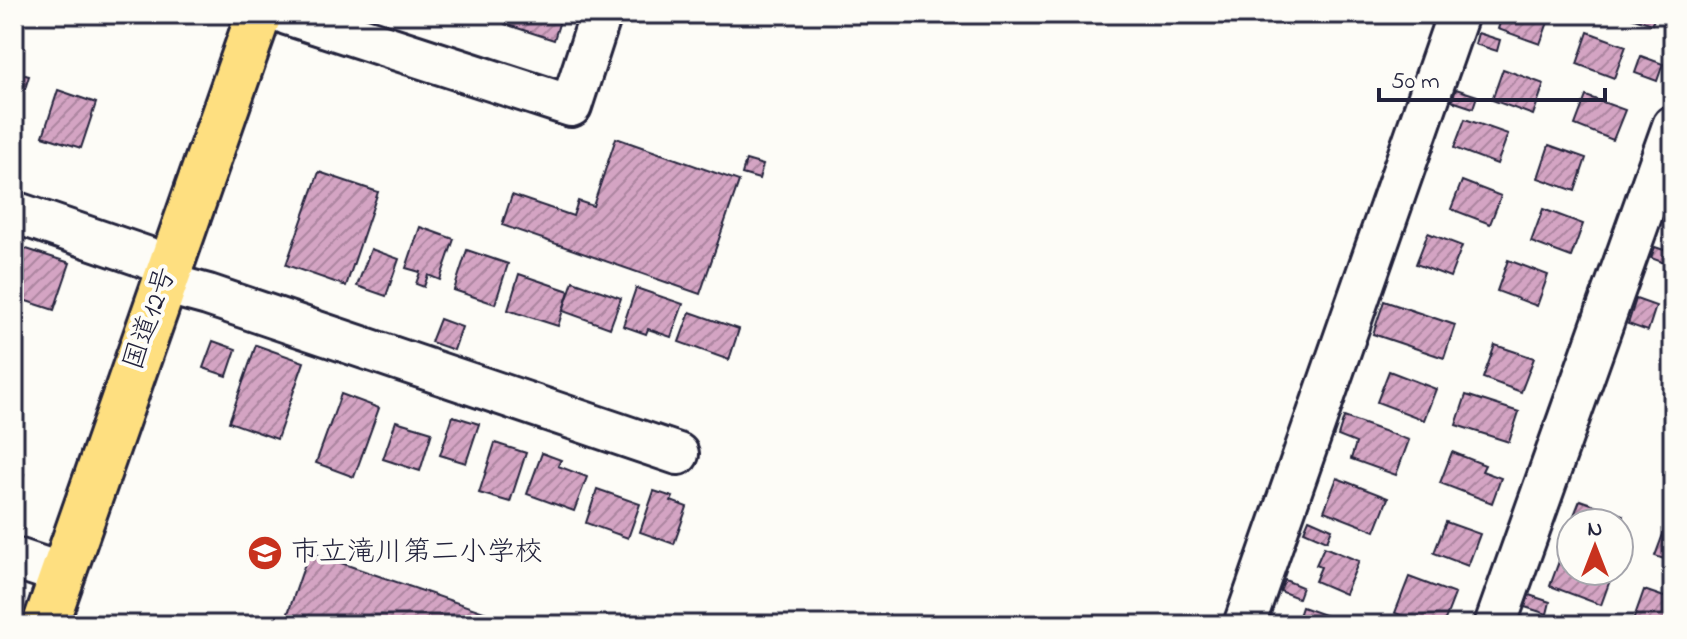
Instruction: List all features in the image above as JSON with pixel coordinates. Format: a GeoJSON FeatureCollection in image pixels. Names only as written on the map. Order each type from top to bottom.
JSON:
{"type":"FeatureCollection","features":[{"type":"Feature","properties":{"kind":"highway","name":"国道12号"},"geometry":{"type":"LineString","coordinates":[[45,625],[259,14]]}},
{"type":"Feature","properties":{"kind":"street"},"geometry":{"type":"LineString","coordinates":[[287,14],[571,106],[601,14]]}},
{"type":"Feature","properties":{"kind":"street"},"geometry":{"type":"LineString","coordinates":[[1244,625],[1458,14]]}},
{"type":"Feature","properties":{"kind":"street"},"geometry":{"type":"LineString","coordinates":[[1495,625],[1673,126]]}},
{"type":"Feature","properties":{"kind":"street"},"geometry":{"type":"LineString","coordinates":[[14,212],[166,274],[208,295],[678,454]]}},
{"type":"Feature","properties":{"kind":"street"},"geometry":{"type":"LineString","coordinates":[[14,558],[62,574]]}},
{"type":"Feature","properties":{"kind":"building"},"geometry":{"type":"Polygon","coordinates":[[[508,14],[562,14],[554,40],[505,24],[508,14]]]}},
{"type":"Feature","properties":{"kind":"building"},"geometry":{"type":"Polygon","coordinates":[[[1503,14],[1551,14],[1540,44],[1498,29],[1503,14]]]}},
{"type":"Feature","properties":{"kind":"building"},"geometry":{"type":"Polygon","coordinates":[[[1622,14],[1656,14],[1652,24],[1622,14]]]}},
{"type":"Feature","properties":{"kind":"building"},"geometry":{"type":"Polygon","coordinates":[[[1588,32],[1626,46],[1614,78],[1577,64],[1588,32]]]}},
{"type":"Feature","properties":{"kind":"building"},"geometry":{"type":"Polygon","coordinates":[[[1478,33],[1500,40],[1497,51],[1475,44],[1478,33]]]}},
{"type":"Feature","properties":{"kind":"building"},"geometry":{"type":"Polygon","coordinates":[[[1641,56],[1663,64],[1657,81],[1635,73],[1641,56]]]}},
{"type":"Feature","properties":{"kind":"building"},"geometry":{"type":"Polygon","coordinates":[[[1503,69],[1544,84],[1533,115],[1492,100],[1503,69]]]}},
{"type":"Feature","properties":{"kind":"building"},"geometry":{"type":"Polygon","coordinates":[[[14,72],[29,76],[25,89],[14,86],[14,72]]]}},
{"type":"Feature","properties":{"kind":"building"},"geometry":{"type":"Polygon","coordinates":[[[1456,89],[1477,96],[1473,108],[1452,101],[1456,89]]]}},
{"type":"Feature","properties":{"kind":"building"},"geometry":{"type":"Polygon","coordinates":[[[58,90],[96,103],[81,148],[43,136],[58,90]]]}},
{"type":"Feature","properties":{"kind":"building"},"geometry":{"type":"Polygon","coordinates":[[[1586,96],[1625,110],[1613,140],[1575,125],[1586,96]]]}},
{"type":"Feature","properties":{"kind":"building"},"geometry":{"type":"Polygon","coordinates":[[[1465,119],[1508,134],[1497,164],[1454,148],[1465,119]]]}},
{"type":"Feature","properties":{"kind":"building"},"geometry":{"type":"Polygon","coordinates":[[[616,138],[739,181],[700,294],[502,225],[512,195],[573,216],[578,201],[593,206],[616,138]]]}},
{"type":"Feature","properties":{"kind":"building"},"geometry":{"type":"Polygon","coordinates":[[[1549,145],[1586,158],[1575,191],[1538,178],[1549,145]]]}},
{"type":"Feature","properties":{"kind":"building"},"geometry":{"type":"Polygon","coordinates":[[[746,160],[763,165],[759,179],[742,174],[746,160]]]}},
{"type":"Feature","properties":{"kind":"building"},"geometry":{"type":"Polygon","coordinates":[[[319,172],[378,192],[346,286],[286,265],[319,172]]]}},
{"type":"Feature","properties":{"kind":"building"},"geometry":{"type":"Polygon","coordinates":[[[1462,181],[1501,196],[1490,224],[1451,209],[1462,181]]]}},
{"type":"Feature","properties":{"kind":"building"},"geometry":{"type":"Polygon","coordinates":[[[1543,209],[1583,224],[1571,257],[1531,242],[1543,209]]]}},
{"type":"Feature","properties":{"kind":"building"},"geometry":{"type":"Polygon","coordinates":[[[420,227],[454,239],[440,280],[428,275],[424,287],[416,284],[420,272],[406,268],[420,227]]]}},
{"type":"Feature","properties":{"kind":"building"},"geometry":{"type":"Polygon","coordinates":[[[1428,233],[1462,246],[1450,277],[1416,264],[1428,233]]]}},
{"type":"Feature","properties":{"kind":"building"},"geometry":{"type":"Polygon","coordinates":[[[14,245],[70,263],[54,310],[14,297],[14,245]]]}},
{"type":"Feature","properties":{"kind":"building"},"geometry":{"type":"Polygon","coordinates":[[[1655,247],[1673,253],[1673,266],[1651,258],[1655,247]]]}},
{"type":"Feature","properties":{"kind":"building"},"geometry":{"type":"Polygon","coordinates":[[[371,249],[399,259],[386,296],[357,286],[371,249]]]}},
{"type":"Feature","properties":{"kind":"building"},"geometry":{"type":"Polygon","coordinates":[[[467,250],[508,264],[495,304],[454,290],[467,250]]]}},
{"type":"Feature","properties":{"kind":"building"},"geometry":{"type":"Polygon","coordinates":[[[1508,260],[1548,275],[1537,306],[1497,291],[1508,260]]]}},
{"type":"Feature","properties":{"kind":"building"},"geometry":{"type":"Polygon","coordinates":[[[519,274],[569,291],[558,326],[508,310],[519,274]]]}},
{"type":"Feature","properties":{"kind":"building"},"geometry":{"type":"Polygon","coordinates":[[[573,281],[621,298],[610,328],[563,311],[573,281]]]}},
{"type":"Feature","properties":{"kind":"building"},"geometry":{"type":"Polygon","coordinates":[[[636,288],[683,304],[671,337],[648,329],[646,334],[623,326],[636,288]]]}},
{"type":"Feature","properties":{"kind":"building"},"geometry":{"type":"Polygon","coordinates":[[[1673,288],[1673,315],[1665,312],[1673,288]]]}},
{"type":"Feature","properties":{"kind":"building"},"geometry":{"type":"Polygon","coordinates":[[[1636,299],[1656,306],[1648,331],[1628,324],[1636,299]]]}},
{"type":"Feature","properties":{"kind":"building"},"geometry":{"type":"Polygon","coordinates":[[[1384,301],[1455,325],[1444,358],[1373,334],[1384,301]]]}},
{"type":"Feature","properties":{"kind":"building"},"geometry":{"type":"Polygon","coordinates":[[[690,312],[739,329],[729,360],[679,342],[690,312]]]}},
{"type":"Feature","properties":{"kind":"building"},"geometry":{"type":"Polygon","coordinates":[[[440,319],[462,327],[454,350],[431,342],[440,319]]]}},
{"type":"Feature","properties":{"kind":"building"},"geometry":{"type":"Polygon","coordinates":[[[213,341],[236,349],[227,376],[203,368],[213,341]]]}},
{"type":"Feature","properties":{"kind":"building"},"geometry":{"type":"Polygon","coordinates":[[[256,345],[304,362],[277,439],[229,422],[256,345]]]}},
{"type":"Feature","properties":{"kind":"building"},"geometry":{"type":"Polygon","coordinates":[[[1495,345],[1534,358],[1521,392],[1483,378],[1495,345]]]}},
{"type":"Feature","properties":{"kind":"building"},"geometry":{"type":"Polygon","coordinates":[[[1389,371],[1436,389],[1424,420],[1377,402],[1389,371]]]}},
{"type":"Feature","properties":{"kind":"building"},"geometry":{"type":"Polygon","coordinates":[[[341,394],[379,408],[354,477],[316,463],[341,394]]]}},
{"type":"Feature","properties":{"kind":"building"},"geometry":{"type":"Polygon","coordinates":[[[1466,395],[1519,412],[1509,442],[1456,425],[1466,395]]]}},
{"type":"Feature","properties":{"kind":"building"},"geometry":{"type":"Polygon","coordinates":[[[453,416],[479,424],[466,463],[440,455],[453,416]]]}},
{"type":"Feature","properties":{"kind":"building"},"geometry":{"type":"Polygon","coordinates":[[[1344,417],[1409,440],[1396,475],[1351,459],[1356,443],[1338,436],[1344,417]]]}},
{"type":"Feature","properties":{"kind":"building"},"geometry":{"type":"Polygon","coordinates":[[[396,421],[432,432],[420,471],[383,459],[396,421]]]}},
{"type":"Feature","properties":{"kind":"building"},"geometry":{"type":"Polygon","coordinates":[[[495,443],[526,453],[510,502],[479,493],[495,443]]]}},
{"type":"Feature","properties":{"kind":"building"},"geometry":{"type":"Polygon","coordinates":[[[1452,452],[1485,465],[1482,471],[1501,478],[1492,503],[1440,483],[1452,452]]]}},
{"type":"Feature","properties":{"kind":"building"},"geometry":{"type":"Polygon","coordinates":[[[542,453],[561,460],[558,466],[587,477],[574,511],[527,494],[542,453]]]}},
{"type":"Feature","properties":{"kind":"building"},"geometry":{"type":"Polygon","coordinates":[[[14,470],[24,474],[14,500],[14,470]]]}},
{"type":"Feature","properties":{"kind":"building"},"geometry":{"type":"Polygon","coordinates":[[[1337,478],[1388,498],[1375,531],[1324,511],[1337,478]]]}},
{"type":"Feature","properties":{"kind":"building"},"geometry":{"type":"Polygon","coordinates":[[[597,489],[640,504],[628,538],[586,523],[597,489]]]}},
{"type":"Feature","properties":{"kind":"building"},"geometry":{"type":"Polygon","coordinates":[[[654,491],[673,497],[671,501],[687,507],[674,544],[640,532],[654,491]]]}},
{"type":"Feature","properties":{"kind":"building"},"geometry":{"type":"Polygon","coordinates":[[[1580,500],[1600,507],[1577,507],[1580,500]]]}},
{"type":"Feature","properties":{"kind":"building"},"geometry":{"type":"Polygon","coordinates":[[[1309,519],[1332,529],[1327,541],[1304,531],[1309,519]]]}},
{"type":"Feature","properties":{"kind":"building"},"geometry":{"type":"Polygon","coordinates":[[[1446,522],[1480,534],[1468,566],[1434,553],[1446,522]]]}},
{"type":"Feature","properties":{"kind":"building"},"geometry":{"type":"Polygon","coordinates":[[[1665,529],[1673,532],[1673,562],[1655,556],[1665,529]]]}},
{"type":"Feature","properties":{"kind":"building"},"geometry":{"type":"Polygon","coordinates":[[[1324,547],[1359,561],[1345,594],[1315,581],[1321,567],[1316,565],[1324,547]]]}},
{"type":"Feature","properties":{"kind":"building"},"geometry":{"type":"Polygon","coordinates":[[[309,552],[522,625],[284,625],[309,552]]]}},
{"type":"Feature","properties":{"kind":"building"},"geometry":{"type":"Polygon","coordinates":[[[1555,572],[1555,587],[1608,587],[1601,605],[1550,586],[1555,572]]]}},
{"type":"Feature","properties":{"kind":"building"},"geometry":{"type":"Polygon","coordinates":[[[1409,577],[1455,594],[1443,625],[1428,625],[1395,613],[1409,577]]]}},
{"type":"Feature","properties":{"kind":"building"},"geometry":{"type":"Polygon","coordinates":[[[1285,580],[1302,587],[1298,598],[1280,591],[1285,580]]]}},
{"type":"Feature","properties":{"kind":"building"},"geometry":{"type":"Polygon","coordinates":[[[1644,590],[1673,600],[1673,625],[1643,625],[1633,621],[1644,590]]]}},
{"type":"Feature","properties":{"kind":"building"},"geometry":{"type":"Polygon","coordinates":[[[1529,595],[1550,602],[1547,614],[1525,607],[1529,595]]]}},
{"type":"Feature","properties":{"kind":"building"},"geometry":{"type":"Polygon","coordinates":[[[1302,607],[1347,623],[1296,625],[1302,607]]]}},
{"type":"Feature","properties":{"kind":"building"},"geometry":{"type":"Polygon","coordinates":[[[1272,616],[1292,623],[1269,625],[1272,616]]]}},
{"type":"Feature","properties":{"kind":"place","name":"市立滝川第二小学校"},"geometry":{"type":"Point","coordinates":[265,553]}}]}
